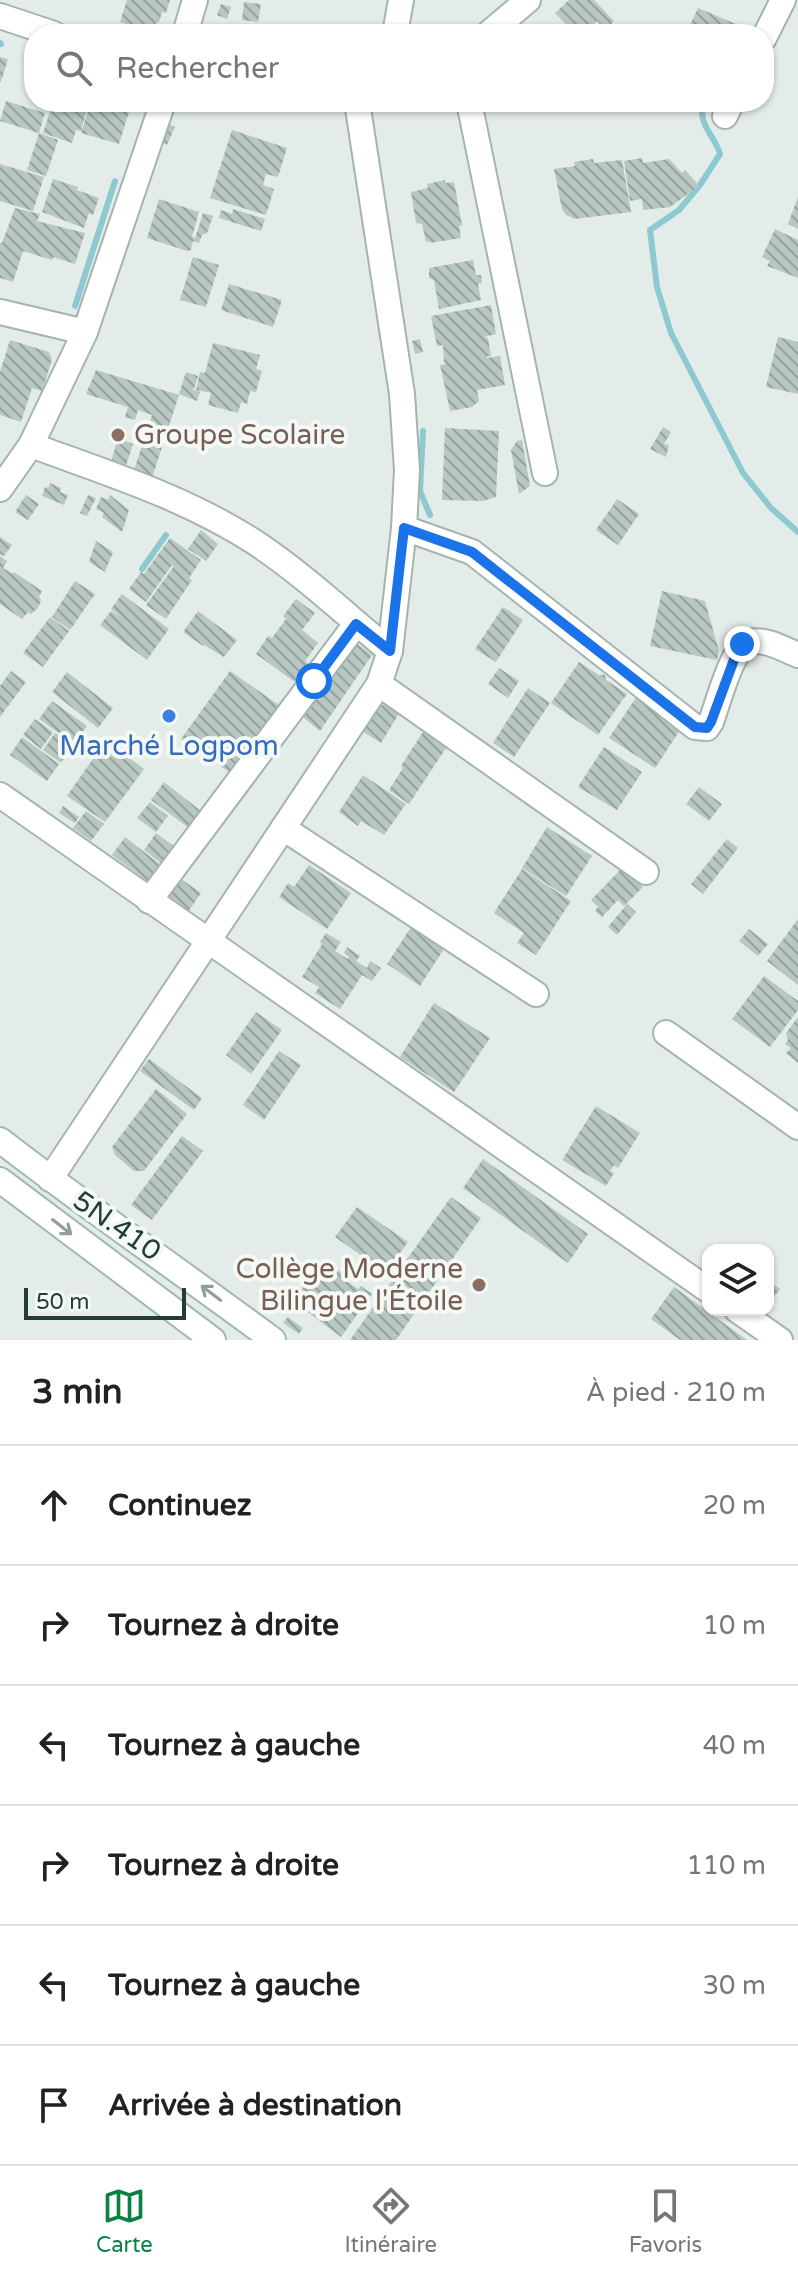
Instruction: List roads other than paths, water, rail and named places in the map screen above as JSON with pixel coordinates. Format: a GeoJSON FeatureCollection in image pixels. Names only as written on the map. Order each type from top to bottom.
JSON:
{"type":"FeatureCollection","features":[{"type":"Feature","properties":{"kind":"street"},"geometry":{"type":"LineString","coordinates":[[188,24],[195,0]]}},
{"type":"Feature","properties":{"kind":"street"},"geometry":{"type":"LineString","coordinates":[[397,24],[401,0]]}},
{"type":"Feature","properties":{"kind":"street"},"geometry":{"type":"LineString","coordinates":[[500,24],[528,0]]}},
{"type":"Feature","properties":{"kind":"street"},"geometry":{"type":"LineString","coordinates":[[771,24],[783,0]]}},
{"type":"Feature","properties":{"kind":"street"},"geometry":{"type":"LineString","coordinates":[[0,16],[24,24]]}},
{"type":"Feature","properties":{"kind":"street"},"geometry":{"type":"LineString","coordinates":[[0,489],[31,445],[85,332],[160,112]]}},
{"type":"Feature","properties":{"kind":"street"},"geometry":{"type":"LineString","coordinates":[[50,1179],[379,684],[390,651],[404,528],[407,470],[402,394],[359,112]]}},
{"type":"Feature","properties":{"kind":"street"},"geometry":{"type":"LineString","coordinates":[[471,112],[545,473]]}},
{"type":"Feature","properties":{"kind":"street"},"geometry":{"type":"LineString","coordinates":[[0,312],[85,332]]}},
{"type":"Feature","properties":{"kind":"street"},"geometry":{"type":"LineString","coordinates":[[31,445],[170,496],[214,518],[286,566],[390,651]]}},
{"type":"Feature","properties":{"kind":"street"},"geometry":{"type":"LineString","coordinates":[[404,528],[472,552],[695,727],[707,728],[711,722],[742,644],[766,642],[798,655]]}},
{"type":"Feature","properties":{"kind":"street"},"geometry":{"type":"LineString","coordinates":[[149,901],[356,624]]}},
{"type":"Feature","properties":{"kind":"street"},"geometry":{"type":"LineString","coordinates":[[379,684],[646,872]]}},
{"type":"Feature","properties":{"kind":"street"},"geometry":{"type":"LineString","coordinates":[[0,795],[702,1286]]}},
{"type":"Feature","properties":{"kind":"street"},"geometry":{"type":"LineString","coordinates":[[283,828],[536,994]]}},
{"type":"Feature","properties":{"kind":"street"},"geometry":{"type":"LineString","coordinates":[[666,1033],[798,1127]]}},
{"type":"Feature","properties":{"kind":"street","name":"5N.410"},"geometry":{"type":"LineString","coordinates":[[0,1140],[273,1340]]}},
{"type":"Feature","properties":{"kind":"street"},"geometry":{"type":"LineString","coordinates":[[0,1180],[213,1340]]}},
{"type":"Feature","properties":{"kind":"street"},"geometry":{"type":"LineString","coordinates":[[746,1316],[780,1340]]}},
{"type":"Feature","properties":{"kind":"waterway"},"geometry":{"type":"LineString","coordinates":[[702,112],[720,154],[679,210],[650,230],[657,287],[671,333],[743,473],[771,508],[798,532]]}},
{"type":"Feature","properties":{"kind":"waterway"},"geometry":{"type":"LineString","coordinates":[[75,306],[115,181]]}},
{"type":"Feature","properties":{"kind":"waterway"},"geometry":{"type":"LineString","coordinates":[[423,431],[420,491],[430,515]]}},
{"type":"Feature","properties":{"kind":"waterway"},"geometry":{"type":"LineString","coordinates":[[142,569],[166,535]]}},
{"type":"Feature","properties":{"kind":"place","name":"Groupe Scolaire"},"geometry":{"type":"Point","coordinates":[118,435]}},
{"type":"Feature","properties":{"kind":"place","name":"Marché Logpom"},"geometry":{"type":"Point","coordinates":[169,716]}},
{"type":"Feature","properties":{"kind":"place","name":"Collège Moderne Bilingue l'Étoile"},"geometry":{"type":"Point","coordinates":[479,1285]}}]}
